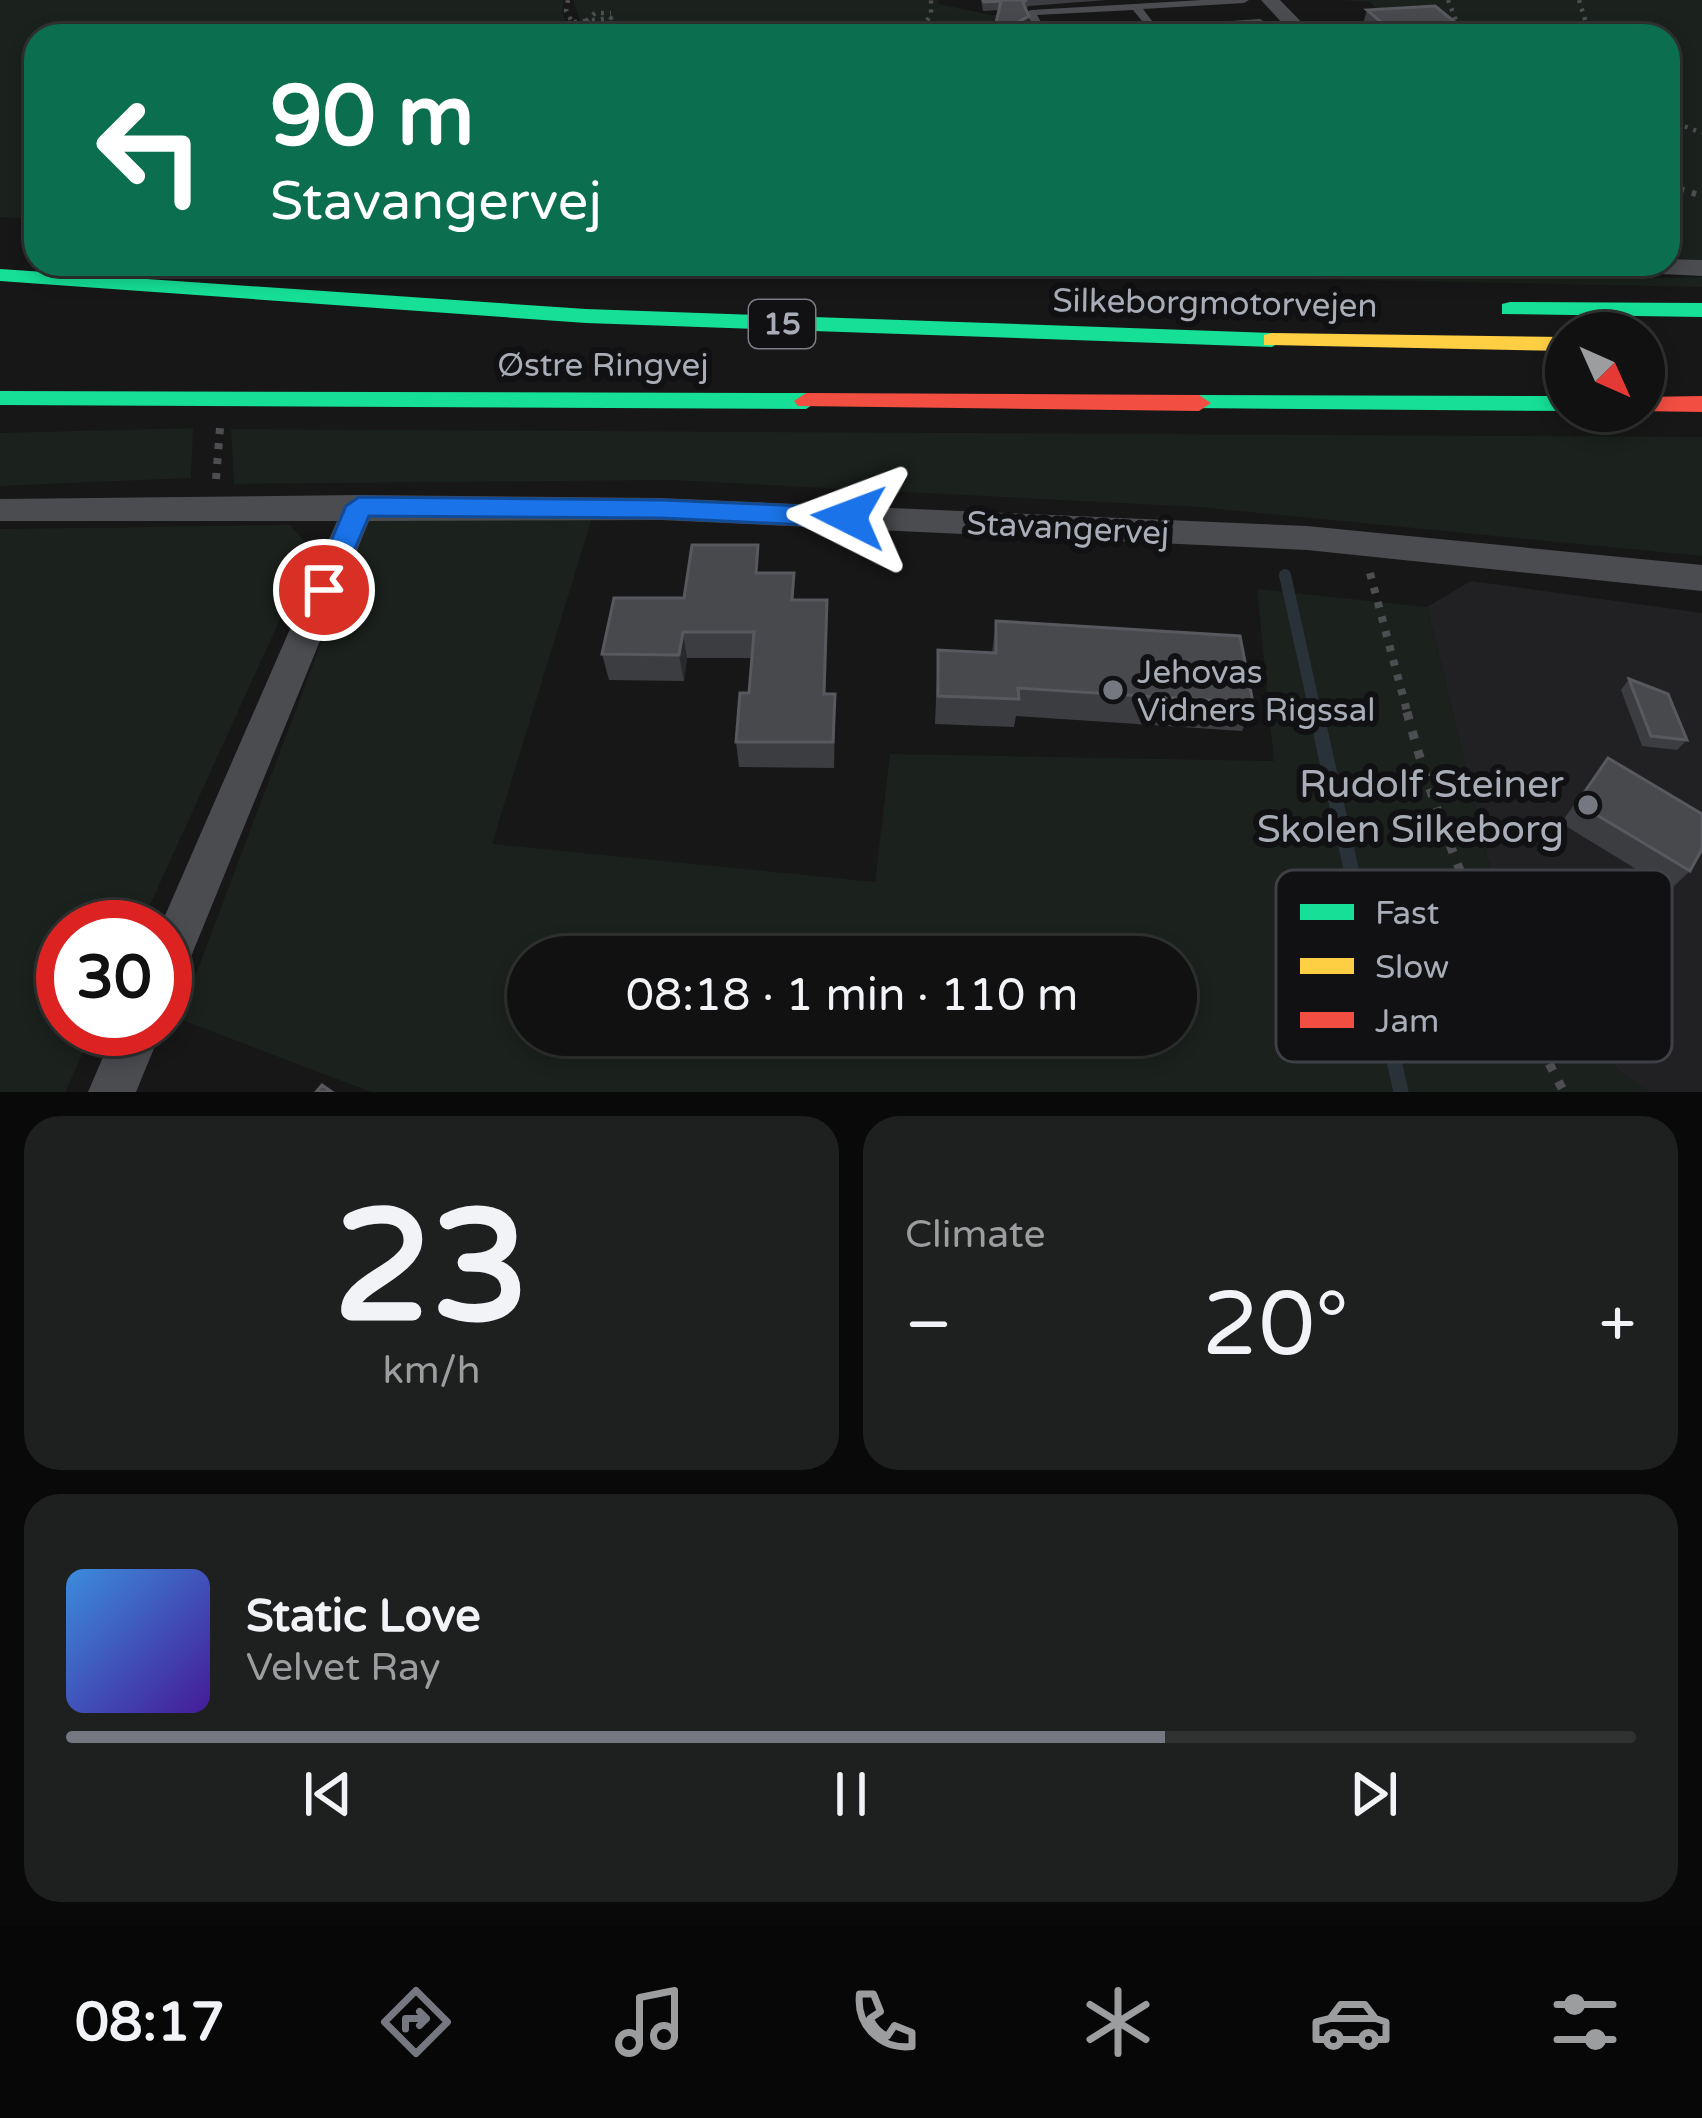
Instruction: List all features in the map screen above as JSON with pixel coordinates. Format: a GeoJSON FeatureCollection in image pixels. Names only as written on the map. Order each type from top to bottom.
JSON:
{"type":"FeatureCollection","features":[{"type":"Feature","properties":{"kind":"main road","name":"Silkeborgmotorvejen"},"geometry":{"type":"LineString","coordinates":[[0,275],[307,299],[720,322],[1154,338],[1545,344]]}},
{"type":"Feature","properties":{"kind":"main road"},"geometry":{"type":"LineString","coordinates":[[1475,309],[1702,310]]}},
{"type":"Feature","properties":{"kind":"main road","name":"Østre Ringvej"},"geometry":{"type":"LineString","coordinates":[[0,398],[1545,404]]}},
{"type":"Feature","properties":{"kind":"main road"},"geometry":{"type":"LineString","coordinates":[[1665,405],[1702,404]]}},
{"type":"Feature","properties":{"kind":"street"},"geometry":{"type":"LineString","coordinates":[[1270,0],[1293,24]]}},
{"type":"Feature","properties":{"kind":"street"},"geometry":{"type":"LineString","coordinates":[[192,902],[359,506]]}},
{"type":"Feature","properties":{"kind":"street","name":"Stavangervej"},"geometry":{"type":"LineString","coordinates":[[0,510],[662,509],[1362,542],[1702,578]]}},
{"type":"Feature","properties":{"kind":"street"},"geometry":{"type":"LineString","coordinates":[[112,1092],[127,1056]]}},
{"type":"Feature","properties":{"kind":"lane"},"geometry":{"type":"LineString","coordinates":[[1037,24],[1031,14],[1119,4],[1244,0]]}},
{"type":"Feature","properties":{"kind":"lane"},"geometry":{"type":"LineString","coordinates":[[1136,7],[1150,24]]}},
{"type":"Feature","properties":{"kind":"lane"},"geometry":{"type":"LineString","coordinates":[[1239,24],[1260,22]]}},
{"type":"Feature","properties":{"kind":"path"},"geometry":{"type":"LineString","coordinates":[[568,0],[566,11],[574,22],[610,18],[598,18]]}},
{"type":"Feature","properties":{"kind":"path"},"geometry":{"type":"LineString","coordinates":[[586,21],[595,13],[612,13]]}},
{"type":"Feature","properties":{"kind":"path"},"geometry":{"type":"LineString","coordinates":[[1680,125],[1702,134]]}},
{"type":"Feature","properties":{"kind":"path"},"geometry":{"type":"LineString","coordinates":[[214,507],[220,422],[234,400]]}},
{"type":"Feature","properties":{"kind":"path"},"geometry":{"type":"LineString","coordinates":[[1362,542],[1423,772],[1462,870]]}},
{"type":"Feature","properties":{"kind":"path"},"geometry":{"type":"LineString","coordinates":[[1548,1062],[1564,1092]]}},
{"type":"Feature","properties":{"kind":"shaded area"},"geometry":{"type":"Polygon","coordinates":[[[0,0],[564,0],[562,12],[568,24],[24,24],[24,218],[0,217],[0,0]]]}},
{"type":"Feature","properties":{"kind":"shaded area"},"geometry":{"type":"Polygon","coordinates":[[[573,0],[938,0],[991,15],[1023,14],[1028,24],[581,24],[573,0]]]}},
{"type":"Feature","properties":{"kind":"shaded area"},"geometry":{"type":"Polygon","coordinates":[[[1341,0],[1702,0],[1702,260],[1680,259],[1680,24],[1393,24],[1370,2],[1341,0]]]}},
{"type":"Feature","properties":{"kind":"shaded area"},"geometry":{"type":"Polygon","coordinates":[[[1165,276],[1702,277],[1702,287],[1165,276]]]}},
{"type":"Feature","properties":{"kind":"shaded area"},"geometry":{"type":"Polygon","coordinates":[[[193,428],[191,478],[0,486],[0,433],[193,428]]]}},
{"type":"Feature","properties":{"kind":"shaded area"},"geometry":{"type":"Polygon","coordinates":[[[231,429],[1702,437],[1702,556],[1198,507],[670,480],[234,484],[231,429]]]}},
{"type":"Feature","properties":{"kind":"shaded area"},"geometry":{"type":"Polygon","coordinates":[[[592,518],[492,844],[875,882],[890,754],[1274,761],[1257,589],[1427,607],[1491,870],[1276,870],[1276,1062],[1608,1062],[1648,1092],[371,1092],[192,1024],[192,985],[368,519],[592,518]]]}},
{"type":"Feature","properties":{"kind":"shaded area"},"geometry":{"type":"Polygon","coordinates":[[[290,525],[312,549],[152,900],[36,900],[36,1056],[82,1056],[65,1092],[0,1092],[0,529],[290,525]]]}},
{"type":"Feature","properties":{"kind":"shaded area","name":"Rudolf Steiner Skolen Silkeborg"},"geometry":{"type":"Polygon","coordinates":[[[1471,581],[1702,613],[1702,1092],[1648,1092],[1608,1062],[1672,1062],[1672,870],[1491,870],[1427,607],[1471,581]]]}},
{"type":"Feature","properties":{"kind":"building"},"geometry":{"type":"Polygon","coordinates":[[[983,0],[1026,0],[1029,16],[1015,24],[996,24],[1001,1],[983,0]]]}},
{"type":"Feature","properties":{"kind":"building"},"geometry":{"type":"Polygon","coordinates":[[[1435,6],[1457,24],[1383,24],[1367,10],[1435,6]]]}},
{"type":"Feature","properties":{"kind":"building"},"geometry":{"type":"Polygon","coordinates":[[[692,545],[758,545],[756,573],[794,573],[792,600],[827,600],[824,694],[835,694],[833,742],[736,742],[740,693],[749,693],[754,632],[683,632],[679,655],[602,654],[614,598],[684,598],[692,545]]]}},
{"type":"Feature","properties":{"kind":"building"},"geometry":{"type":"Polygon","coordinates":[[[996,621],[1240,636],[1253,703],[1018,688],[1019,699],[938,696],[938,650],[996,653],[996,621]]]}},
{"type":"Feature","properties":{"kind":"building"},"geometry":{"type":"Polygon","coordinates":[[[1629,679],[1668,694],[1687,740],[1651,736],[1629,679]]]}},
{"type":"Feature","properties":{"kind":"building"},"geometry":{"type":"Polygon","coordinates":[[[1608,758],[1702,814],[1702,849],[1690,871],[1577,803],[1608,758]]]}},
{"type":"Feature","properties":{"kind":"waterway"},"geometry":{"type":"LineString","coordinates":[[1285,575],[1316,715]]}},
{"type":"Feature","properties":{"kind":"waterway"},"geometry":{"type":"LineString","coordinates":[[1316,712],[1351,870]]}},
{"type":"Feature","properties":{"kind":"waterway"},"geometry":{"type":"LineString","coordinates":[[1394,1062],[1401,1092]]}},
{"type":"Feature","properties":{"kind":"traffic: fast"},"geometry":{"type":"LineString","coordinates":[[0,275],[586,316],[1272,340]]}},
{"type":"Feature","properties":{"kind":"traffic: fast"},"geometry":{"type":"LineString","coordinates":[[1510,309],[1702,310]]}},
{"type":"Feature","properties":{"kind":"traffic: fast"},"geometry":{"type":"LineString","coordinates":[[0,398],[806,401]]}},
{"type":"Feature","properties":{"kind":"traffic: fast"},"geometry":{"type":"LineString","coordinates":[[1199,403],[1545,404]]}},
{"type":"Feature","properties":{"kind":"traffic: slow"},"geometry":{"type":"LineString","coordinates":[[1272,340],[1545,344]]}},
{"type":"Feature","properties":{"kind":"traffic: jam"},"geometry":{"type":"LineString","coordinates":[[806,401],[1199,403]]}},
{"type":"Feature","properties":{"kind":"traffic: jam"},"geometry":{"type":"LineString","coordinates":[[1665,405],[1702,404]]}},
{"type":"Feature","properties":{"kind":"place","name":"Jehovas Vidners Rigssal"},"geometry":{"type":"Point","coordinates":[1113,690]}},
{"type":"Feature","properties":{"kind":"place","name":"Rudolf Steiner Skolen Silkeborg"},"geometry":{"type":"Point","coordinates":[1588,805]}},
{"type":"Feature","properties":{"kind":"route"},"geometry":{"type":"LineString","coordinates":[[324,590],[359,506],[662,509],[849,517]]}}]}
